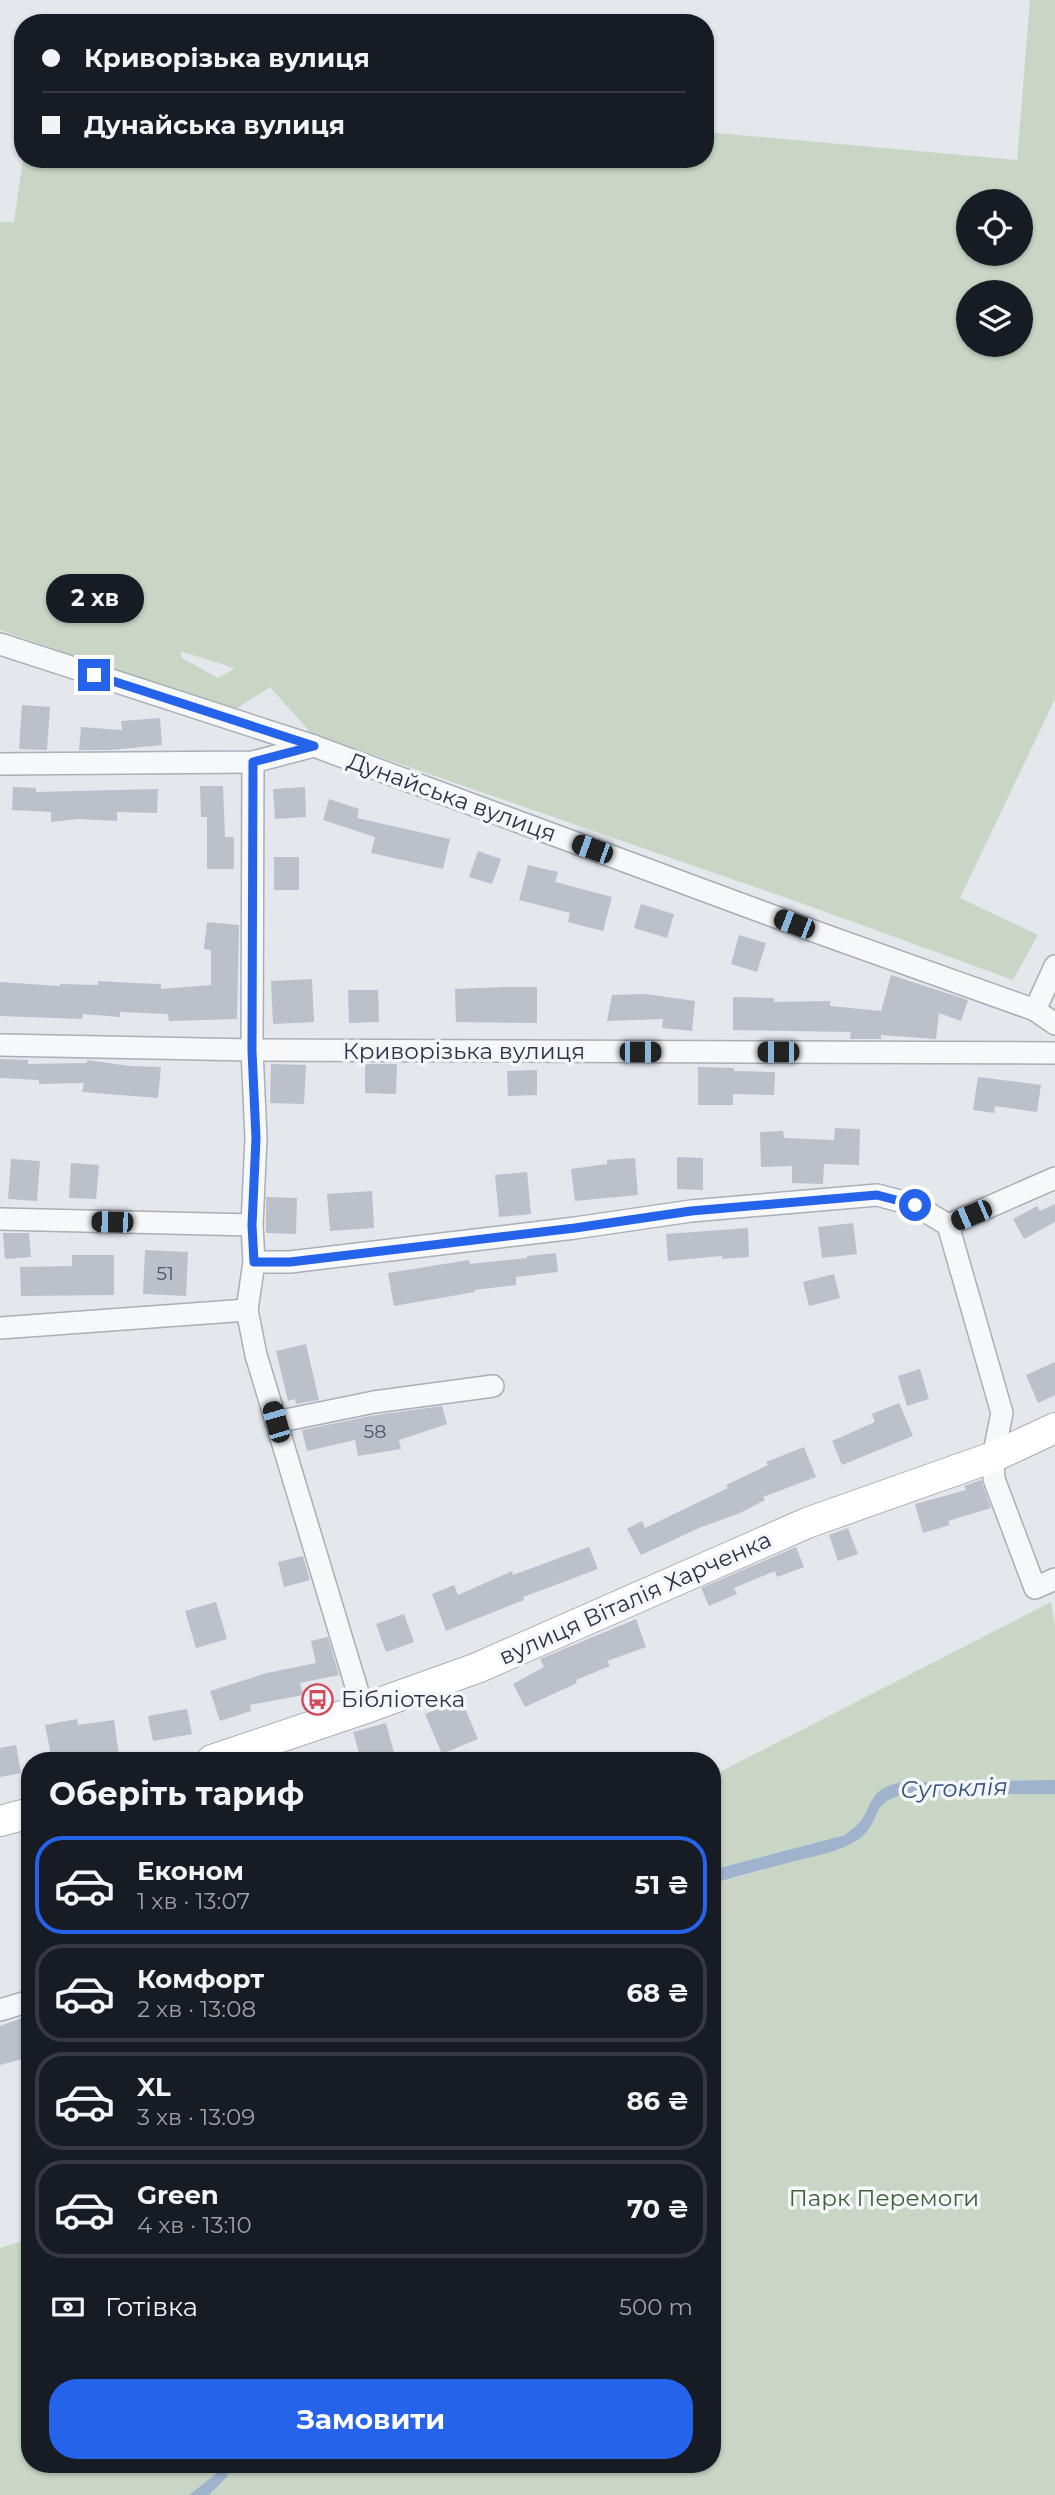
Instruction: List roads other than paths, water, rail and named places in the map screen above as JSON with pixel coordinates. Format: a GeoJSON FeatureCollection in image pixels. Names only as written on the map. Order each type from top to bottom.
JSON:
{"type":"FeatureCollection","features":[{"type":"Feature","properties":{"kind":"street","name":"Дунайська вулиця"},"geometry":{"type":"LineString","coordinates":[[0,644],[314,746],[793,924],[1035,1010],[1055,1024]]}},
{"type":"Feature","properties":{"kind":"street"},"geometry":{"type":"LineString","coordinates":[[0,764],[253,762],[314,746]]}},
{"type":"Feature","properties":{"kind":"street"},"geometry":{"type":"LineString","coordinates":[[253,762],[252,1051],[256,1138],[252,1225],[254,1262],[247,1310],[256,1355],[363,1709]]}},
{"type":"Feature","properties":{"kind":"street"},"geometry":{"type":"LineString","coordinates":[[1035,1010],[1055,967]]}},
{"type":"Feature","properties":{"kind":"street","name":"Криворізька вулиця"},"geometry":{"type":"LineString","coordinates":[[0,1045],[252,1051],[1055,1054]]}},
{"type":"Feature","properties":{"kind":"street"},"geometry":{"type":"LineString","coordinates":[[948,1225],[1055,1178]]}},
{"type":"Feature","properties":{"kind":"street"},"geometry":{"type":"LineString","coordinates":[[254,1262],[303,1260],[575,1228],[691,1211],[877,1195],[915,1205],[948,1225],[1002,1413],[993,1457],[994,1479],[1035,1588],[1055,1579]]}},
{"type":"Feature","properties":{"kind":"street"},"geometry":{"type":"LineString","coordinates":[[0,1219],[252,1225]]}},
{"type":"Feature","properties":{"kind":"street"},"geometry":{"type":"LineString","coordinates":[[0,1328],[247,1310]]}},
{"type":"Feature","properties":{"kind":"street"},"geometry":{"type":"LineString","coordinates":[[276,1422],[374,1402],[493,1386]]}},
{"type":"Feature","properties":{"kind":"street","name":"вулиця Віталія Харченка"},"geometry":{"type":"LineString","coordinates":[[236,1752],[477,1668],[807,1523],[993,1457],[1055,1428]]}},
{"type":"Feature","properties":{"kind":"street"},"geometry":{"type":"LineString","coordinates":[[0,1821],[21,1815]]}},
{"type":"Feature","properties":{"kind":"street"},"geometry":{"type":"LineString","coordinates":[[0,2010],[21,2004]]}},
{"type":"Feature","properties":{"kind":"water","name":"Сугоклія"},"geometry":{"type":"Polygon","coordinates":[[[1055,1780],[1055,1794],[908,1794],[895,1797],[881,1806],[867,1832],[844,1847],[721,1881],[721,1868],[845,1835],[860,1821],[879,1791],[901,1782],[1055,1780]]]}},
{"type":"Feature","properties":{"kind":"water"},"geometry":{"type":"Polygon","coordinates":[[[217,2473],[229,2473],[209,2495],[189,2495],[217,2473]]]}},
{"type":"Feature","properties":{"kind":"place","name":"Бібліотека"},"geometry":{"type":"Point","coordinates":[318,1699]}},
{"type":"Feature","properties":{"kind":"park label","name":"Парк Перемоги"},"geometry":{"type":"Point","coordinates":[884,2198]}}]}
